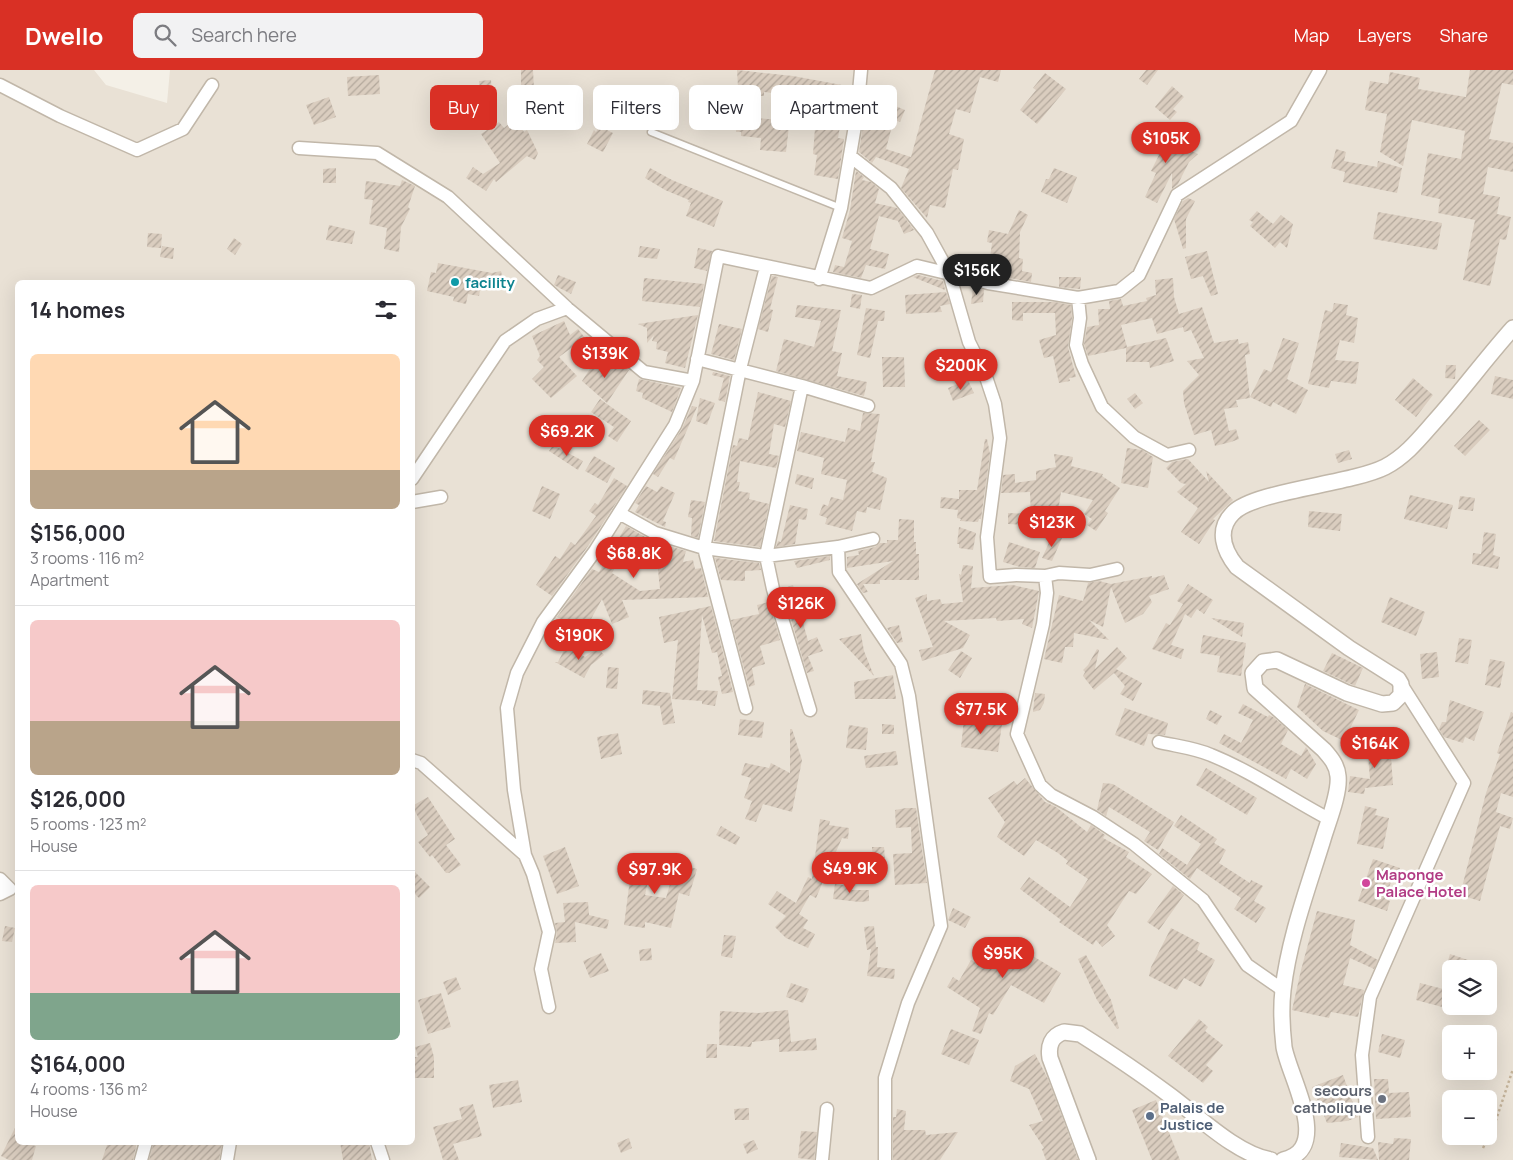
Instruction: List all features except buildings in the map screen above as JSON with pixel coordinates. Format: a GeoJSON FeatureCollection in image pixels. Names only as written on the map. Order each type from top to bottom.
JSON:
{"type":"FeatureCollection","features":[{"type":"Feature","properties":{"kind":"street"},"geometry":{"type":"LineString","coordinates":[[819,279],[841,208],[861,70]]}},
{"type":"Feature","properties":{"kind":"street"},"geometry":{"type":"LineString","coordinates":[[548,1007],[541,969],[549,932],[533,874],[525,854],[514,790],[507,708],[517,673],[543,622],[619,514],[675,425],[693,381],[718,256],[819,279],[871,288],[917,266],[988,283],[1078,298],[1118,291],[1139,275],[1177,195],[1291,121],[1320,70]]}},
{"type":"Feature","properties":{"kind":"street"},"geometry":{"type":"LineString","coordinates":[[0,85],[60,116],[137,150],[183,129],[212,85]]}},
{"type":"Feature","properties":{"kind":"street"},"geometry":{"type":"LineString","coordinates":[[299,148],[377,153],[448,198],[568,308],[644,372],[693,381]]}},
{"type":"Feature","properties":{"kind":"street"},"geometry":{"type":"LineString","coordinates":[[850,156],[891,188],[927,233],[949,274],[969,342],[985,374],[992,396],[998,429],[997,471],[988,537],[990,576],[1045,576],[1059,573],[1090,575],[1116,569]]}},
{"type":"Feature","properties":{"kind":"street"},"geometry":{"type":"LineString","coordinates":[[746,708],[704,548],[740,369],[766,267]]}},
{"type":"Feature","properties":{"kind":"street"},"geometry":{"type":"LineString","coordinates":[[1078,298],[1080,318],[1076,345],[1082,364],[1102,407],[1134,437],[1166,455],[1190,450]]}},
{"type":"Feature","properties":{"kind":"street"},"geometry":{"type":"LineString","coordinates":[[415,475],[505,341],[537,319],[568,308]]}},
{"type":"Feature","properties":{"kind":"street"},"geometry":{"type":"LineString","coordinates":[[1368,1137],[1362,1055],[1370,997],[1464,783],[1394,676],[1349,648],[1237,567],[1227,554],[1224,544],[1225,527],[1233,513],[1252,502],[1371,472],[1400,458],[1412,448],[1513,328]]}},
{"type":"Feature","properties":{"kind":"street"},"geometry":{"type":"LineString","coordinates":[[697,359],[802,386],[868,406]]}},
{"type":"Feature","properties":{"kind":"street"},"geometry":{"type":"LineString","coordinates":[[802,386],[766,556],[773,589],[810,710]]}},
{"type":"Feature","properties":{"kind":"street"},"geometry":{"type":"LineString","coordinates":[[415,501],[441,497]]}},
{"type":"Feature","properties":{"kind":"street"},"geometry":{"type":"LineString","coordinates":[[619,514],[655,533],[704,548],[766,556],[838,547],[873,540]]}},
{"type":"Feature","properties":{"kind":"street"},"geometry":{"type":"LineString","coordinates":[[838,547],[839,572],[853,596],[901,664],[909,696],[941,926],[908,1003],[885,1078],[885,1160]]}},
{"type":"Feature","properties":{"kind":"street"},"geometry":{"type":"LineString","coordinates":[[1045,576],[1047,593],[1044,624],[1016,734],[1040,785],[1051,795],[1093,818],[1134,844],[1203,900],[1247,965],[1283,990]]}},
{"type":"Feature","properties":{"kind":"street"},"geometry":{"type":"LineString","coordinates":[[1283,1160],[1295,1155],[1302,1148],[1308,1128],[1284,1047],[1283,990],[1295,932],[1338,784],[1337,768],[1331,758],[1255,688],[1252,677],[1255,669],[1266,660],[1277,660],[1347,693],[1388,705],[1398,700],[1401,695],[1401,684]]}},
{"type":"Feature","properties":{"kind":"street"},"geometry":{"type":"LineString","coordinates":[[1159,742],[1210,754],[1252,774],[1296,802],[1329,819]]}},
{"type":"Feature","properties":{"kind":"street"},"geometry":{"type":"LineString","coordinates":[[415,761],[421,763],[525,854]]}},
{"type":"Feature","properties":{"kind":"street"},"geometry":{"type":"LineString","coordinates":[[0,879],[10,889],[0,894]]}},
{"type":"Feature","properties":{"kind":"street"},"geometry":{"type":"LineString","coordinates":[[1088,1160],[1050,1058],[1049,1050],[1052,1041],[1064,1032],[1074,1032],[1085,1038],[1168,1094],[1225,1137],[1251,1154],[1271,1160]]}},
{"type":"Feature","properties":{"kind":"street"},"geometry":{"type":"LineString","coordinates":[[822,1160],[827,1109]]}},
{"type":"Feature","properties":{"kind":"street"},"geometry":{"type":"LineString","coordinates":[[141,1160],[145,1145]]}},
{"type":"Feature","properties":{"kind":"street"},"geometry":{"type":"LineString","coordinates":[[227,1160],[230,1145]]}},
{"type":"Feature","properties":{"kind":"street"},"geometry":{"type":"LineString","coordinates":[[378,1145],[383,1160]]}},
{"type":"Feature","properties":{"kind":"lane"},"geometry":{"type":"LineString","coordinates":[[651,132],[841,208]]}},
{"type":"Feature","properties":{"kind":"path"},"geometry":{"type":"LineString","coordinates":[[1483,1148],[1493,1129],[1513,1069]]}},
{"type":"Feature","properties":{"kind":"shaded area"},"geometry":{"type":"Polygon","coordinates":[[[0,70],[94,70],[106,85],[167,103],[170,70],[1513,70],[1513,1160],[0,1160],[0,70]]]}},
{"type":"Feature","properties":{"kind":"place","name":"facility"},"geometry":{"type":"Point","coordinates":[455,282]}},
{"type":"Feature","properties":{"kind":"place","name":"Maponge Palace Hotel"},"geometry":{"type":"Point","coordinates":[1366,883]}},
{"type":"Feature","properties":{"kind":"place","name":"secours catholique"},"geometry":{"type":"Point","coordinates":[1382,1099]}},
{"type":"Feature","properties":{"kind":"place","name":"Palais de Justice"},"geometry":{"type":"Point","coordinates":[1150,1116]}}]}
